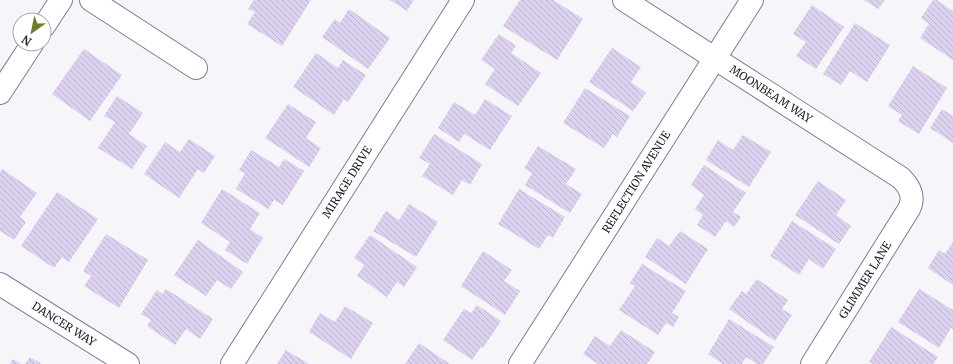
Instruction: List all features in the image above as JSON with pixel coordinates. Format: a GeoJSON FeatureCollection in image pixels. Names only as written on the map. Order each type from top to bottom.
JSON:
{"type":"FeatureCollection","features":[{"type":"Feature","properties":{"kind":"street"},"geometry":{"type":"LineString","coordinates":[[52,14],[61,0]]}},
{"type":"Feature","properties":{"kind":"street"},"geometry":{"type":"LineString","coordinates":[[91,0],[196,68]]}},
{"type":"Feature","properties":{"kind":"street","name":"MIRAGE DRIVE"},"geometry":{"type":"LineString","coordinates":[[232,364],[463,0]]}},
{"type":"Feature","properties":{"kind":"street","name":"MOONBEAM WAY"},"geometry":{"type":"LineString","coordinates":[[624,0],[901,178],[906,182],[912,193]]}},
{"type":"Feature","properties":{"kind":"street","name":"REFLECTION AVENUE"},"geometry":{"type":"LineString","coordinates":[[520,364],[752,0]]}},
{"type":"Feature","properties":{"kind":"street"},"geometry":{"type":"LineString","coordinates":[[0,93],[27,52]]}},
{"type":"Feature","properties":{"kind":"street","name":"GLIMMER LANE"},"geometry":{"type":"LineString","coordinates":[[812,364],[912,204],[912,193]]}},
{"type":"Feature","properties":{"kind":"street","name":"DANCER WAY"},"geometry":{"type":"LineString","coordinates":[[0,284],[128,364]]}},
{"type":"Feature","properties":{"kind":"building"},"geometry":{"type":"Polygon","coordinates":[[[254,0],[311,0],[282,46],[247,24],[255,12],[248,9],[254,0]]]}},
{"type":"Feature","properties":{"kind":"building"},"geometry":{"type":"Polygon","coordinates":[[[390,0],[414,0],[407,11],[390,0]]]}},
{"type":"Feature","properties":{"kind":"building"},"geometry":{"type":"Polygon","coordinates":[[[520,0],[553,0],[583,19],[557,60],[503,26],[520,0]]]}},
{"type":"Feature","properties":{"kind":"building"},"geometry":{"type":"Polygon","coordinates":[[[864,0],[885,0],[878,9],[864,0]]]}},
{"type":"Feature","properties":{"kind":"building"},"geometry":{"type":"Polygon","coordinates":[[[933,0],[937,0],[953,11],[953,60],[920,38],[929,24],[921,18],[933,0]]]}},
{"type":"Feature","properties":{"kind":"building"},"geometry":{"type":"Polygon","coordinates":[[[812,5],[844,27],[816,69],[796,56],[806,42],[793,34],[812,5]]]}},
{"type":"Feature","properties":{"kind":"building"},"geometry":{"type":"Polygon","coordinates":[[[349,9],[390,38],[368,69],[322,37],[335,19],[340,23],[349,9]]]}},
{"type":"Feature","properties":{"kind":"building"},"geometry":{"type":"Polygon","coordinates":[[[855,23],[890,45],[867,82],[850,71],[841,85],[823,74],[855,23]]]}},
{"type":"Feature","properties":{"kind":"building"},"geometry":{"type":"Polygon","coordinates":[[[499,34],[516,46],[511,53],[541,73],[518,106],[485,84],[495,69],[481,60],[499,34]]]}},
{"type":"Feature","properties":{"kind":"building"},"geometry":{"type":"Polygon","coordinates":[[[612,48],[641,67],[631,82],[646,93],[633,111],[589,82],[612,48]]]}},
{"type":"Feature","properties":{"kind":"building"},"geometry":{"type":"Polygon","coordinates":[[[84,49],[122,75],[90,121],[52,94],[84,49]]]}},
{"type":"Feature","properties":{"kind":"building"},"geometry":{"type":"Polygon","coordinates":[[[316,53],[338,68],[343,60],[366,75],[348,102],[344,99],[334,115],[293,87],[316,53]]]}},
{"type":"Feature","properties":{"kind":"building"},"geometry":{"type":"Polygon","coordinates":[[[913,66],[947,88],[919,134],[898,121],[902,115],[888,106],[913,66]]]}},
{"type":"Feature","properties":{"kind":"building"},"geometry":{"type":"Polygon","coordinates":[[[585,88],[630,116],[617,137],[613,134],[604,148],[563,123],[585,88]]]}},
{"type":"Feature","properties":{"kind":"building"},"geometry":{"type":"Polygon","coordinates":[[[117,96],[143,113],[129,134],[147,146],[132,169],[98,148],[115,122],[104,116],[117,96]]]}},
{"type":"Feature","properties":{"kind":"building"},"geometry":{"type":"Polygon","coordinates":[[[485,99],[512,116],[490,150],[464,134],[459,142],[438,128],[454,102],[475,115],[485,99]]]}},
{"type":"Feature","properties":{"kind":"building"},"geometry":{"type":"Polygon","coordinates":[[[288,104],[316,122],[306,138],[321,148],[309,167],[265,138],[288,104]]]}},
{"type":"Feature","properties":{"kind":"building"},"geometry":{"type":"Polygon","coordinates":[[[942,109],[953,116],[953,143],[930,128],[942,109]]]}},
{"type":"Feature","properties":{"kind":"building"},"geometry":{"type":"Polygon","coordinates":[[[434,134],[482,164],[470,185],[462,180],[453,195],[422,176],[430,164],[419,158],[434,134]]]}},
{"type":"Feature","properties":{"kind":"building"},"geometry":{"type":"Polygon","coordinates":[[[743,135],[771,152],[749,187],[706,160],[718,140],[733,150],[743,135]]]}},
{"type":"Feature","properties":{"kind":"building"},"geometry":{"type":"Polygon","coordinates":[[[189,139],[215,156],[204,173],[198,169],[179,198],[144,174],[165,142],[180,152],[189,139]]]}},
{"type":"Feature","properties":{"kind":"building"},"geometry":{"type":"Polygon","coordinates":[[[538,146],[576,169],[566,184],[582,194],[570,213],[525,185],[532,173],[524,168],[538,146]]]}},
{"type":"Feature","properties":{"kind":"building"},"geometry":{"type":"Polygon","coordinates":[[[251,150],[279,167],[284,159],[304,171],[283,205],[274,200],[268,209],[236,189],[245,173],[239,170],[251,150]]]}},
{"type":"Feature","properties":{"kind":"building"},"geometry":{"type":"Polygon","coordinates":[[[704,165],[746,193],[733,212],[741,217],[734,227],[726,221],[715,237],[697,225],[703,215],[695,209],[704,195],[691,185],[704,165]]]}},
{"type":"Feature","properties":{"kind":"building"},"geometry":{"type":"Polygon","coordinates":[[[2,169],[37,193],[20,217],[26,222],[14,240],[0,231],[0,172],[2,169]]]}},
{"type":"Feature","properties":{"kind":"building"},"geometry":{"type":"Polygon","coordinates":[[[818,181],[846,200],[836,215],[851,226],[839,244],[795,215],[818,181]]]}},
{"type":"Feature","properties":{"kind":"building"},"geometry":{"type":"Polygon","coordinates":[[[222,189],[260,213],[250,229],[263,238],[247,264],[225,250],[230,242],[201,223],[222,189]]]}},
{"type":"Feature","properties":{"kind":"building"},"geometry":{"type":"Polygon","coordinates":[[[519,189],[565,217],[553,238],[548,235],[539,249],[498,224],[519,189]]]}},
{"type":"Feature","properties":{"kind":"building"},"geometry":{"type":"Polygon","coordinates":[[[57,192],[98,219],[69,262],[62,257],[54,268],[21,246],[57,192]]]}},
{"type":"Feature","properties":{"kind":"building"},"geometry":{"type":"Polygon","coordinates":[[[409,204],[438,222],[416,257],[373,231],[386,211],[399,220],[409,204]]]}},
{"type":"Feature","properties":{"kind":"building"},"geometry":{"type":"Polygon","coordinates":[[[792,221],[836,249],[823,269],[809,259],[799,275],[770,256],[792,221]]]}},
{"type":"Feature","properties":{"kind":"building"},"geometry":{"type":"Polygon","coordinates":[[[680,231],[708,249],[686,284],[645,257],[657,238],[669,246],[680,231]]]}},
{"type":"Feature","properties":{"kind":"building"},"geometry":{"type":"Polygon","coordinates":[[[106,234],[148,260],[119,308],[84,286],[91,276],[83,271],[106,234]]]}},
{"type":"Feature","properties":{"kind":"building"},"geometry":{"type":"Polygon","coordinates":[[[370,235],[417,267],[404,287],[397,282],[387,297],[357,276],[364,265],[354,258],[370,235]]]}},
{"type":"Feature","properties":{"kind":"building"},"geometry":{"type":"Polygon","coordinates":[[[198,240],[243,272],[231,289],[217,280],[206,296],[174,275],[198,240]]]}},
{"type":"Feature","properties":{"kind":"building"},"geometry":{"type":"Polygon","coordinates":[[[953,242],[953,285],[928,268],[939,250],[945,254],[953,242]]]}},
{"type":"Feature","properties":{"kind":"building"},"geometry":{"type":"Polygon","coordinates":[[[483,251],[512,270],[504,281],[520,291],[505,315],[461,286],[483,251]]]}},
{"type":"Feature","properties":{"kind":"building"},"geometry":{"type":"Polygon","coordinates":[[[642,264],[686,291],[672,313],[679,317],[673,327],[666,323],[658,335],[619,310],[635,286],[630,283],[642,264]]]}},
{"type":"Feature","properties":{"kind":"building"},"geometry":{"type":"Polygon","coordinates":[[[757,279],[788,300],[782,309],[792,315],[775,341],[729,309],[742,291],[746,294],[757,279]]]}},
{"type":"Feature","properties":{"kind":"building"},"geometry":{"type":"Polygon","coordinates":[[[166,289],[213,319],[200,339],[186,329],[175,345],[147,326],[151,320],[141,314],[157,290],[162,294],[166,289]]]}},
{"type":"Feature","properties":{"kind":"building"},"geometry":{"type":"Polygon","coordinates":[[[919,289],[953,310],[953,329],[951,328],[939,348],[898,322],[919,289]]]}},
{"type":"Feature","properties":{"kind":"building"},"geometry":{"type":"Polygon","coordinates":[[[477,305],[501,321],[483,348],[481,347],[472,360],[443,340],[464,309],[471,313],[477,305]]]}},
{"type":"Feature","properties":{"kind":"building"},"geometry":{"type":"Polygon","coordinates":[[[345,306],[373,323],[351,359],[309,332],[320,313],[335,322],[345,306]]]}},
{"type":"Feature","properties":{"kind":"building"},"geometry":{"type":"Polygon","coordinates":[[[729,319],[774,347],[763,364],[757,364],[746,357],[742,364],[723,364],[708,354],[729,319]]]}},
{"type":"Feature","properties":{"kind":"building"},"geometry":{"type":"Polygon","coordinates":[[[891,327],[938,357],[933,364],[873,364],[869,362],[891,327]]]}},
{"type":"Feature","properties":{"kind":"building"},"geometry":{"type":"Polygon","coordinates":[[[621,330],[655,352],[647,364],[598,364],[583,354],[595,336],[610,346],[621,330]]]}},
{"type":"Feature","properties":{"kind":"building"},"geometry":{"type":"Polygon","coordinates":[[[419,343],[450,364],[405,364],[419,343]]]}},
{"type":"Feature","properties":{"kind":"building"},"geometry":{"type":"Polygon","coordinates":[[[286,350],[309,364],[277,364],[286,350]]]}},
{"type":"Feature","properties":{"kind":"building"},"geometry":{"type":"Polygon","coordinates":[[[30,357],[42,364],[25,364],[30,357]]]}},
{"type":"Feature","properties":{"kind":"building"},"geometry":{"type":"Polygon","coordinates":[[[13,359],[21,364],[10,364],[13,359]]]}}]}
